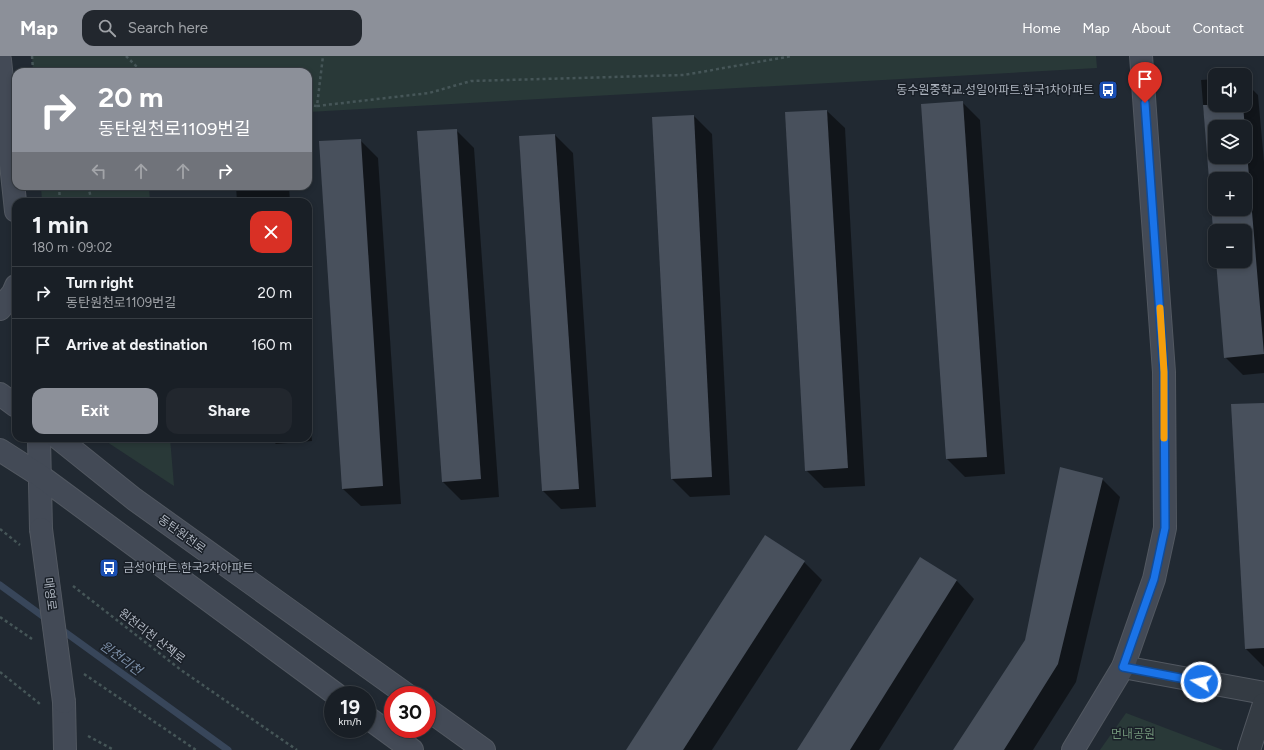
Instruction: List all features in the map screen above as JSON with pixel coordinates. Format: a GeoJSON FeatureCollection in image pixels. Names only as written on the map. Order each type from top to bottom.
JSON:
{"type":"FeatureCollection","features":[{"type":"Feature","properties":{"kind":"street"},"geometry":{"type":"LineString","coordinates":[[1073,750],[1123,667],[1154,579],[1165,528],[1164,372],[1141,56]]}},
{"type":"Feature","properties":{"kind":"street"},"geometry":{"type":"LineString","coordinates":[[0,60],[12,173]]}},
{"type":"Feature","properties":{"kind":"street"},"geometry":{"type":"LineString","coordinates":[[0,310],[12,295]]}},
{"type":"Feature","properties":{"kind":"street"},"geometry":{"type":"LineString","coordinates":[[0,394],[12,403]]}},
{"type":"Feature","properties":{"kind":"street","name":"매영로"},"geometry":{"type":"LineString","coordinates":[[39,442],[41,529],[64,712],[65,750]]}},
{"type":"Feature","properties":{"kind":"street","name":"동탄원천로"},"geometry":{"type":"LineString","coordinates":[[63,442],[134,499],[394,686]]}},
{"type":"Feature","properties":{"kind":"street"},"geometry":{"type":"LineString","coordinates":[[0,450],[39,475],[325,686]]}},
{"type":"Feature","properties":{"kind":"street"},"geometry":{"type":"LineString","coordinates":[[1123,667],[1264,693]]}},
{"type":"Feature","properties":{"kind":"street"},"geometry":{"type":"LineString","coordinates":[[1249,750],[1264,704]]}},
{"type":"Feature","properties":{"kind":"street"},"geometry":{"type":"LineString","coordinates":[[436,715],[484,750]]}},
{"type":"Feature","properties":{"kind":"street"},"geometry":{"type":"LineString","coordinates":[[376,724],[412,750]]}},
{"type":"Feature","properties":{"kind":"path"},"geometry":{"type":"LineString","coordinates":[[32,56],[33,68]]}},
{"type":"Feature","properties":{"kind":"path"},"geometry":{"type":"LineString","coordinates":[[126,56],[138,68]]}},
{"type":"Feature","properties":{"kind":"path"},"geometry":{"type":"LineString","coordinates":[[317,106],[323,56]]}},
{"type":"Feature","properties":{"kind":"path"},"geometry":{"type":"LineString","coordinates":[[312,105],[429,93],[472,81],[684,75],[792,56]]}},
{"type":"Feature","properties":{"kind":"path"},"geometry":{"type":"LineString","coordinates":[[0,529],[21,547]]}},
{"type":"Feature","properties":{"kind":"path","name":"원천리천 산책로"},"geometry":{"type":"LineString","coordinates":[[70,584],[181,670],[297,750]]}},
{"type":"Feature","properties":{"kind":"path"},"geometry":{"type":"LineString","coordinates":[[0,617],[33,640]]}},
{"type":"Feature","properties":{"kind":"path"},"geometry":{"type":"LineString","coordinates":[[79,670],[196,750]]}},
{"type":"Feature","properties":{"kind":"path"},"geometry":{"type":"LineString","coordinates":[[0,672],[64,712]]}},
{"type":"Feature","properties":{"kind":"green space"},"geometry":{"type":"Polygon","coordinates":[[[32,56],[1096,56],[1097,68],[312,112],[312,68],[33,68],[32,56]]]}},
{"type":"Feature","properties":{"kind":"green space"},"geometry":{"type":"Polygon","coordinates":[[[41,190],[149,190],[150,198],[42,198],[41,190]]]}},
{"type":"Feature","properties":{"kind":"green space"},"geometry":{"type":"Polygon","coordinates":[[[107,442],[170,442],[174,486],[107,442]]]}},
{"type":"Feature","properties":{"kind":"green space","name":"먼내공원"},"geometry":{"type":"Polygon","coordinates":[[[1126,713],[1223,750],[1100,750],[1126,713]]]}},
{"type":"Feature","properties":{"kind":"building"},"geometry":{"type":"Polygon","coordinates":[[[963,101],[987,457],[946,459],[921,104],[963,101]]]}},
{"type":"Feature","properties":{"kind":"building"},"geometry":{"type":"Polygon","coordinates":[[[1203,105],[1208,105],[1208,112],[1244,112],[1244,120],[1208,120],[1208,164],[1248,164],[1249,172],[1208,172],[1203,105]]]}},
{"type":"Feature","properties":{"kind":"building"},"geometry":{"type":"Polygon","coordinates":[[[827,110],[848,468],[805,471],[785,112],[827,110]]]}},
{"type":"Feature","properties":{"kind":"building"},"geometry":{"type":"Polygon","coordinates":[[[694,115],[712,477],[671,479],[652,117],[694,115]]]}},
{"type":"Feature","properties":{"kind":"building"},"geometry":{"type":"Polygon","coordinates":[[[457,129],[481,479],[442,482],[417,131],[457,129]]]}},
{"type":"Feature","properties":{"kind":"building"},"geometry":{"type":"Polygon","coordinates":[[[555,134],[579,489],[542,491],[519,136],[555,134]]]}},
{"type":"Feature","properties":{"kind":"building"},"geometry":{"type":"Polygon","coordinates":[[[361,139],[383,486],[342,489],[319,141],[361,139]]]}},
{"type":"Feature","properties":{"kind":"building"},"geometry":{"type":"Polygon","coordinates":[[[1252,212],[1264,354],[1224,358],[1217,268],[1252,268],[1252,224],[1213,224],[1212,216],[1252,216],[1252,212]]]}},
{"type":"Feature","properties":{"kind":"building"},"geometry":{"type":"Polygon","coordinates":[[[1264,403],[1264,648],[1245,649],[1231,404],[1264,403]]]}},
{"type":"Feature","properties":{"kind":"building"},"geometry":{"type":"Polygon","coordinates":[[[1060,467],[1103,478],[1058,664],[1004,750],[953,750],[1025,640],[1060,467]]]}},
{"type":"Feature","properties":{"kind":"building"},"geometry":{"type":"Polygon","coordinates":[[[765,535],[805,561],[683,750],[626,750],[765,535]]]}},
{"type":"Feature","properties":{"kind":"building"},"geometry":{"type":"Polygon","coordinates":[[[920,557],[957,580],[850,750],[797,750],[920,557]]]}},
{"type":"Feature","properties":{"kind":"waterway","name":"원천리천"},"geometry":{"type":"LineString","coordinates":[[0,585],[48,620]]}},
{"type":"Feature","properties":{"kind":"waterway","name":"원천리천"},"geometry":{"type":"LineString","coordinates":[[58,627],[228,750]]}},
{"type":"Feature","properties":{"kind":"slow traffic"},"geometry":{"type":"LineString","coordinates":[[1160,308],[1164,372],[1164,438]]}},
{"type":"Feature","properties":{"kind":"place","name":"동수원중학교.성일아파트.한국1차아파트"},"geometry":{"type":"Point","coordinates":[1108,90]}},
{"type":"Feature","properties":{"kind":"place","name":"금성아파트.한국2차아파트"},"geometry":{"type":"Point","coordinates":[109,568]}},
{"type":"Feature","properties":{"kind":"route"},"geometry":{"type":"LineString","coordinates":[[1145,103],[1164,372],[1165,528],[1154,579],[1123,667],[1201,682]]}}]}
